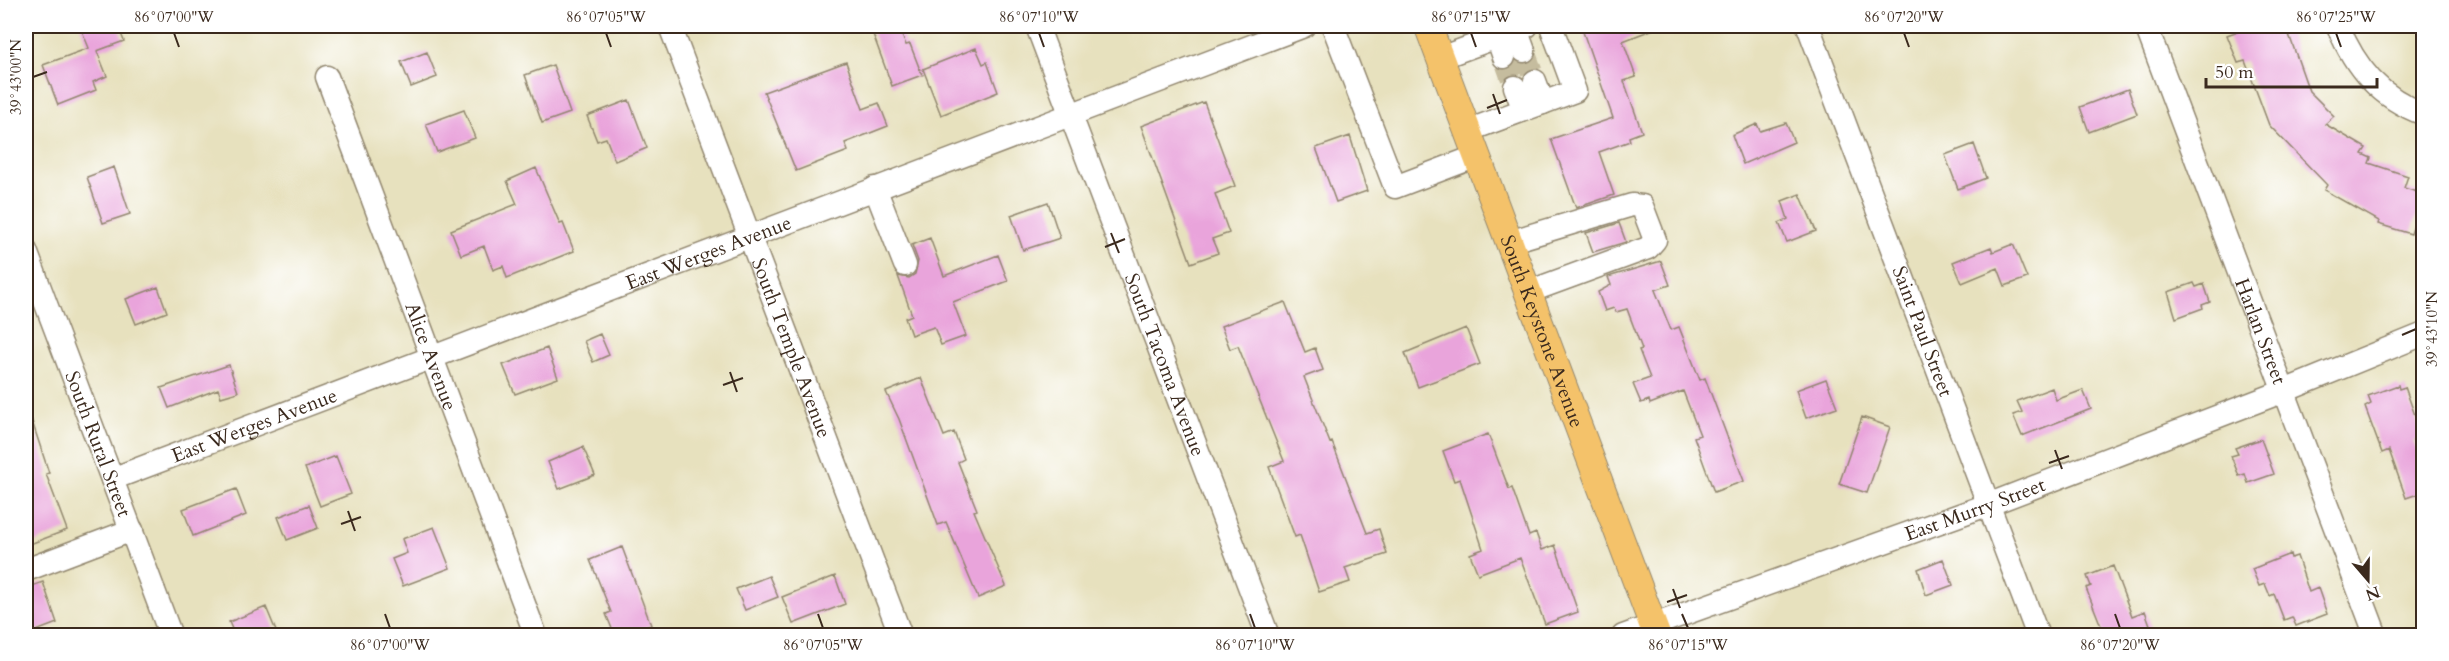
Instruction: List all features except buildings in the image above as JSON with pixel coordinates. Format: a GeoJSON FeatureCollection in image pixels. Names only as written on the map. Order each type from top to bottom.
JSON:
{"type":"FeatureCollection","features":[{"type":"Feature","properties":{"kind":"main road","name":"South Keystone Avenue"},"geometry":{"type":"LineString","coordinates":[[1428,26],[1655,630]]}},
{"type":"Feature","properties":{"kind":"street","name":"South Temple Avenue"},"geometry":{"type":"LineString","coordinates":[[670,26],[901,636]]}},
{"type":"Feature","properties":{"kind":"street","name":"South Tacoma Avenue"},"geometry":{"type":"LineString","coordinates":[[1037,26],[1268,636]]}},
{"type":"Feature","properties":{"kind":"street","name":"East Werges Avenue"},"geometry":{"type":"LineString","coordinates":[[112,479],[1304,26]]}},
{"type":"Feature","properties":{"kind":"street"},"geometry":{"type":"LineString","coordinates":[[1333,26],[1395,186],[1477,156]]}},
{"type":"Feature","properties":{"kind":"street"},"geometry":{"type":"LineString","coordinates":[[1467,131],[1575,91],[1551,26]]}},
{"type":"Feature","properties":{"kind":"street","name":"Saint Paul Street"},"geometry":{"type":"LineString","coordinates":[[1808,26],[2038,636]]}},
{"type":"Feature","properties":{"kind":"street","name":"Harlan Street"},"geometry":{"type":"LineString","coordinates":[[2146,26],[2376,636]]}},
{"type":"Feature","properties":{"kind":"street"},"geometry":{"type":"LineString","coordinates":[[2338,26],[2347,49],[2369,81],[2392,100],[2424,114]]}},
{"type":"Feature","properties":{"kind":"street"},"geometry":{"type":"LineString","coordinates":[[1440,58],[1514,38]]}},
{"type":"Feature","properties":{"kind":"street","name":"Alice Avenue"},"geometry":{"type":"LineString","coordinates":[[327,77],[536,636]]}},
{"type":"Feature","properties":{"kind":"street"},"geometry":{"type":"LineString","coordinates":[[1525,84],[1533,107]]}},
{"type":"Feature","properties":{"kind":"street"},"geometry":{"type":"LineString","coordinates":[[875,188],[904,265]]}},
{"type":"Feature","properties":{"kind":"street"},"geometry":{"type":"LineString","coordinates":[[1509,242],[1632,205],[1642,206],[1653,233],[1655,240],[1648,248],[1528,292]]}},
{"type":"Feature","properties":{"kind":"street","name":"South Rural Street"},"geometry":{"type":"LineString","coordinates":[[26,251],[171,636]]}},
{"type":"Feature","properties":{"kind":"street","name":"East Murry Street"},"geometry":{"type":"LineString","coordinates":[[1623,636],[1655,630],[1990,504],[2284,391],[2424,334]]}},
{"type":"Feature","properties":{"kind":"street"},"geometry":{"type":"LineString","coordinates":[[26,570],[132,531]]}},
{"type":"Feature","properties":{"kind":"tunnel"},"geometry":{"type":"LineString","coordinates":[[1524,51],[1535,81]]}},
{"type":"Feature","properties":{"kind":"tunnel"},"geometry":{"type":"LineString","coordinates":[[1504,57],[1515,87]]}}]}
